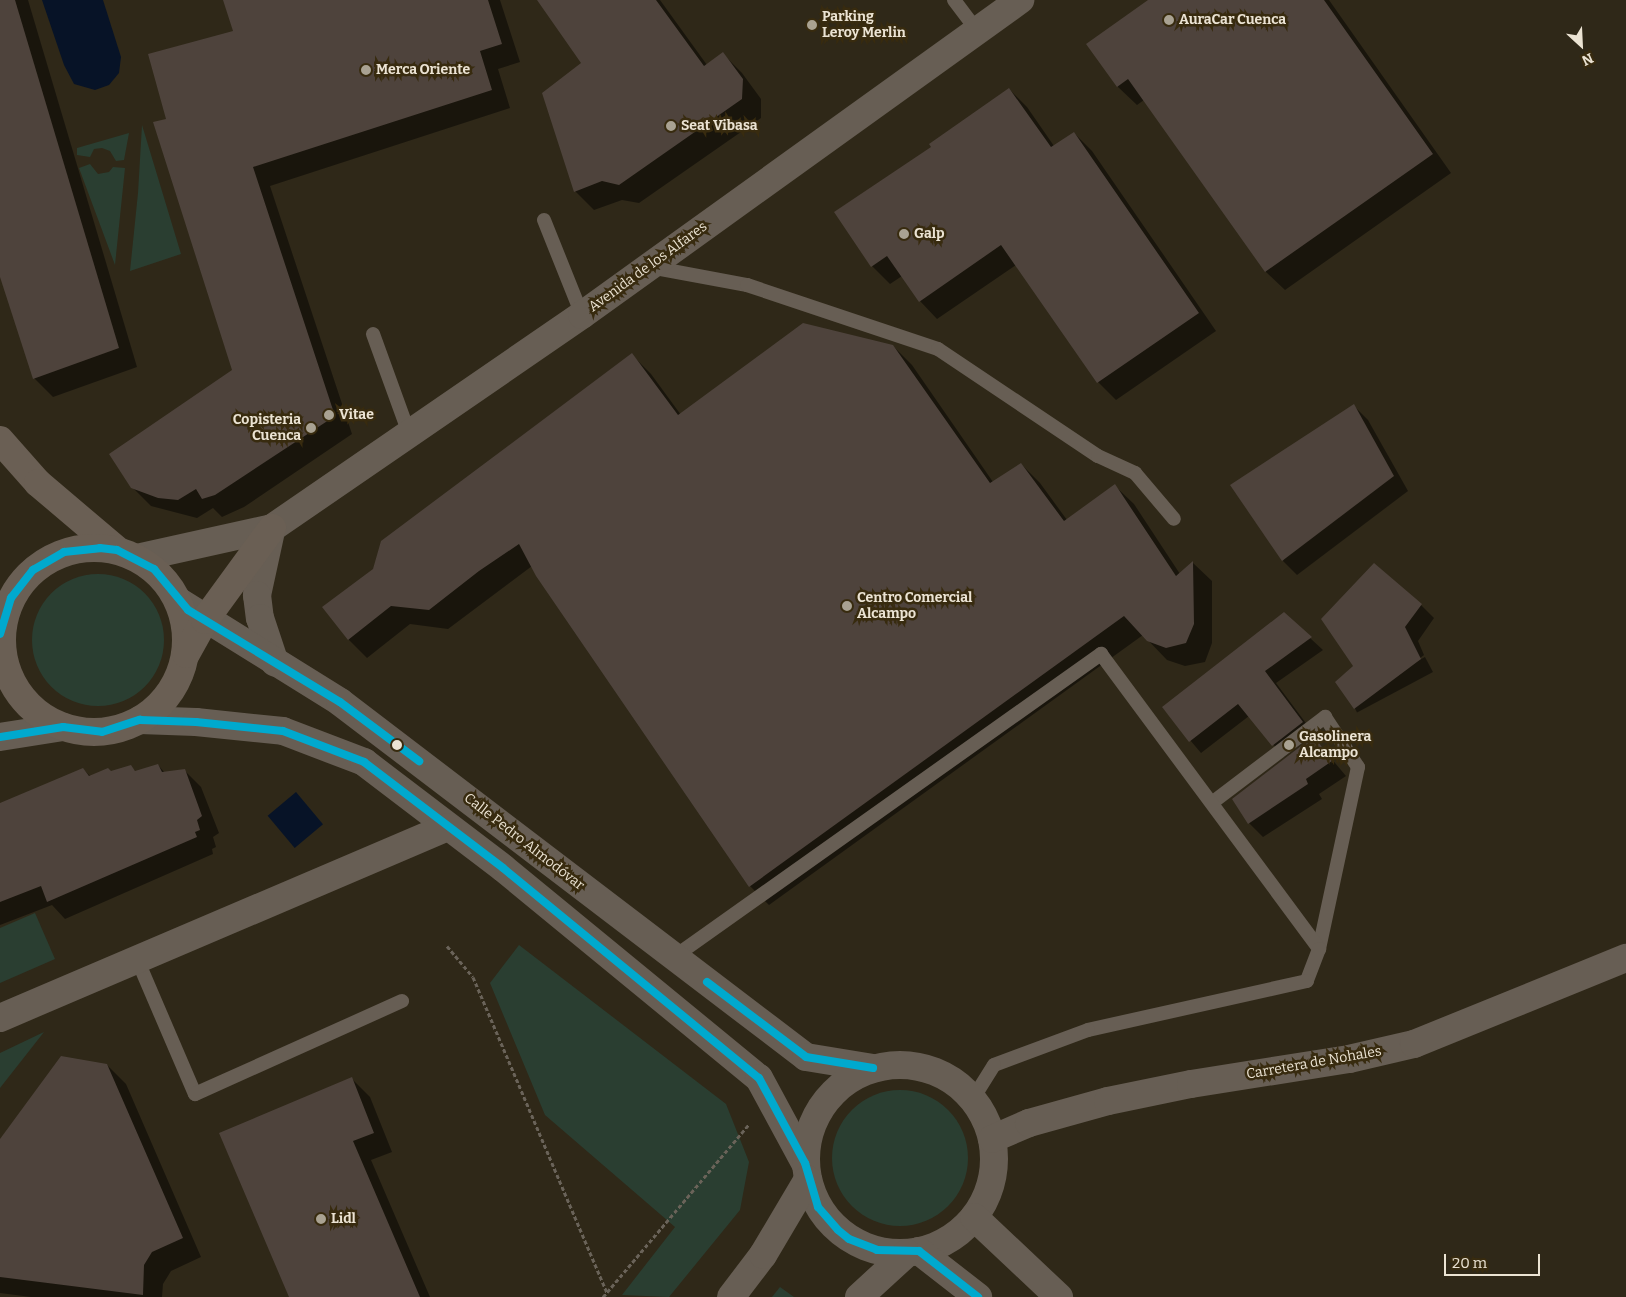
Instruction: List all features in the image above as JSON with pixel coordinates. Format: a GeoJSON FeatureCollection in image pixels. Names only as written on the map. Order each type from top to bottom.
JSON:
{"type":"FeatureCollection","features":[{"type":"Feature","properties":{"kind":"main road"},"geometry":{"type":"LineString","coordinates":[[0,440],[38,483],[127,554],[154,569],[178,601],[184,619],[184,658]]}},
{"type":"Feature","properties":{"kind":"main road"},"geometry":{"type":"LineString","coordinates":[[0,586],[2,653],[16,690],[45,719],[63,727],[102,732],[140,720],[169,694],[184,658],[205,620],[272,528]]}},
{"type":"Feature","properties":{"kind":"main road"},"geometry":{"type":"LineString","coordinates":[[2,627],[21,582],[48,559],[82,548],[127,554]]}},
{"type":"Feature","properties":{"kind":"street","name":"Avenida de los Alfares"},"geometry":{"type":"LineString","coordinates":[[272,528],[410,436],[582,315],[1020,0]]}},
{"type":"Feature","properties":{"kind":"street"},"geometry":{"type":"LineString","coordinates":[[127,554],[272,528],[259,578],[257,595],[260,618],[275,663]]}},
{"type":"Feature","properties":{"kind":"street","name":"Calle Pedro Almodóvar"},"geometry":{"type":"LineString","coordinates":[[178,601],[205,620],[340,702],[806,1057],[873,1068]]}},
{"type":"Feature","properties":{"kind":"street"},"geometry":{"type":"LineString","coordinates":[[140,720],[284,731],[364,762],[448,827],[759,1078],[807,1171],[818,1207],[850,1239],[877,1250],[913,1252],[978,1297]]}},
{"type":"Feature","properties":{"kind":"street"},"geometry":{"type":"LineString","coordinates":[[0,737],[63,727]]}},
{"type":"Feature","properties":{"kind":"street"},"geometry":{"type":"LineString","coordinates":[[0,1018],[448,827]]}},
{"type":"Feature","properties":{"kind":"street","name":"Carretera de Nohales"},"geometry":{"type":"LineString","coordinates":[[992,1139],[1029,1123],[1108,1101],[1191,1084],[1349,1059],[1414,1044],[1626,958]]}},
{"type":"Feature","properties":{"kind":"street"},"geometry":{"type":"LineString","coordinates":[[731,1297],[763,1255],[807,1171],[809,1132],[823,1104],[845,1082],[873,1068],[904,1064],[920,1067],[949,1078],[972,1098],[982,1111],[992,1139],[992,1180],[974,1217],[949,1239],[913,1252],[859,1297]]}},
{"type":"Feature","properties":{"kind":"street"},"geometry":{"type":"LineString","coordinates":[[974,1217],[1059,1297]]}},
{"type":"Feature","properties":{"kind":"lane"},"geometry":{"type":"LineString","coordinates":[[954,0],[977,31]]}},
{"type":"Feature","properties":{"kind":"lane"},"geometry":{"type":"LineString","coordinates":[[544,220],[582,315]]}},
{"type":"Feature","properties":{"kind":"lane"},"geometry":{"type":"LineString","coordinates":[[649,267],[747,285],[938,349],[1098,456],[1135,473],[1174,519]]}},
{"type":"Feature","properties":{"kind":"lane"},"geometry":{"type":"LineString","coordinates":[[373,334],[410,436]]}},
{"type":"Feature","properties":{"kind":"lane"},"geometry":{"type":"LineString","coordinates":[[674,957],[1101,654],[1213,802],[1319,949]]}},
{"type":"Feature","properties":{"kind":"lane"},"geometry":{"type":"LineString","coordinates":[[972,1098],[994,1065],[1088,1030],[1307,981],[1319,949],[1358,767],[1325,717],[1213,802]]}},
{"type":"Feature","properties":{"kind":"lane"},"geometry":{"type":"LineString","coordinates":[[137,959],[195,1094],[402,1001]]}},
{"type":"Feature","properties":{"kind":"path"},"geometry":{"type":"LineString","coordinates":[[447,946],[473,977],[607,1292]]}},
{"type":"Feature","properties":{"kind":"path"},"geometry":{"type":"LineString","coordinates":[[603,1297],[770,1100]]}},
{"type":"Feature","properties":{"kind":"green space"},"geometry":{"type":"Polygon","coordinates":[[[142,125],[181,254],[130,271],[138,193],[142,125]]]}},
{"type":"Feature","properties":{"kind":"green space"},"geometry":{"type":"Polygon","coordinates":[[[129,133],[124,160],[116,161],[110,151],[102,148],[94,149],[90,157],[77,155],[77,148],[129,133]]]}},
{"type":"Feature","properties":{"kind":"green space"},"geometry":{"type":"Polygon","coordinates":[[[90,164],[98,174],[109,172],[113,167],[125,168],[115,265],[79,168],[90,164]]]}},
{"type":"Feature","properties":{"kind":"green space"},"geometry":{"type":"Polygon","coordinates":[[[98,574],[111,575],[123,579],[145,593],[159,615],[163,627],[163,653],[159,665],[145,687],[123,701],[111,705],[98,706],[85,705],[73,701],[51,687],[37,665],[33,653],[32,640],[33,627],[37,615],[51,593],[73,579],[85,575],[98,574]]]}},
{"type":"Feature","properties":{"kind":"green space"},"geometry":{"type":"Polygon","coordinates":[[[35,913],[55,959],[0,983],[0,928],[35,913]]]}},
{"type":"Feature","properties":{"kind":"green space"},"geometry":{"type":"Polygon","coordinates":[[[519,945],[726,1104],[749,1162],[740,1210],[669,1297],[622,1295],[675,1227],[545,1115],[490,983],[519,945]]]}},
{"type":"Feature","properties":{"kind":"green space"},"geometry":{"type":"Polygon","coordinates":[[[44,1032],[0,1088],[0,1053],[44,1032]]]}},
{"type":"Feature","properties":{"kind":"green space"},"geometry":{"type":"Polygon","coordinates":[[[900,1090],[926,1095],[938,1101],[948,1110],[957,1120],[963,1132],[968,1158],[963,1184],[957,1196],[948,1206],[938,1215],[926,1221],[900,1226],[874,1221],[862,1215],[852,1206],[843,1196],[837,1184],[832,1158],[837,1132],[843,1120],[852,1110],[862,1101],[874,1095],[900,1090]]]}},
{"type":"Feature","properties":{"kind":"green space"},"geometry":{"type":"Polygon","coordinates":[[[780,1287],[794,1297],[772,1297],[780,1287]]]}},
{"type":"Feature","properties":{"kind":"water"},"geometry":{"type":"Polygon","coordinates":[[[42,0],[103,0],[121,57],[119,73],[109,85],[95,90],[74,84],[64,65],[42,0]]]}},
{"type":"Feature","properties":{"kind":"water"},"geometry":{"type":"Polygon","coordinates":[[[296,792],[323,824],[295,848],[268,816],[296,792]]]}},
{"type":"Feature","properties":{"kind":"building"},"geometry":{"type":"Polygon","coordinates":[[[0,0],[15,0],[119,348],[33,379],[0,277],[0,0]]]}},
{"type":"Feature","properties":{"kind":"building"},"geometry":{"type":"Polygon","coordinates":[[[223,0],[488,0],[502,44],[480,51],[492,90],[253,167],[335,416],[215,495],[202,499],[196,489],[178,500],[158,498],[131,488],[109,454],[232,370],[153,122],[166,119],[148,54],[233,31],[223,0]]]}},
{"type":"Feature","properties":{"kind":"building"},"geometry":{"type":"Polygon","coordinates":[[[537,0],[656,0],[704,66],[723,52],[743,79],[742,99],[619,185],[602,181],[574,192],[542,93],[581,63],[537,0]]]}},
{"type":"Feature","properties":{"kind":"building"},"geometry":{"type":"Polygon","coordinates":[[[1148,0],[1324,0],[1433,154],[1265,272],[1128,79],[1117,87],[1086,44],[1148,0]]]}},
{"type":"Feature","properties":{"kind":"building"},"geometry":{"type":"Polygon","coordinates":[[[1009,88],[1051,147],[1074,132],[1199,313],[1097,383],[1001,245],[919,302],[887,256],[871,267],[834,212],[931,147],[929,144],[1009,88]]]}},
{"type":"Feature","properties":{"kind":"building","name":"Centro Comercial Alcampo"},"geometry":{"type":"Polygon","coordinates":[[[803,323],[893,345],[990,483],[1021,463],[1064,521],[1115,484],[1176,576],[1193,561],[1194,624],[1186,643],[1166,648],[1147,641],[1124,616],[749,887],[536,576],[519,544],[479,571],[429,610],[391,606],[348,640],[322,607],[373,569],[381,541],[632,353],[678,415],[803,323]]]}},
{"type":"Feature","properties":{"kind":"building"},"geometry":{"type":"Polygon","coordinates":[[[1354,404],[1394,476],[1282,561],[1230,485],[1354,404]]]}},
{"type":"Feature","properties":{"kind":"building"},"geometry":{"type":"Polygon","coordinates":[[[1374,563],[1422,604],[1405,627],[1421,659],[1354,709],[1335,682],[1353,666],[1321,619],[1374,563]]]}},
{"type":"Feature","properties":{"kind":"building"},"geometry":{"type":"Polygon","coordinates":[[[1284,612],[1312,637],[1265,671],[1303,722],[1272,746],[1238,704],[1189,742],[1162,707],[1284,612]]]}},
{"type":"Feature","properties":{"kind":"building"},"geometry":{"type":"Polygon","coordinates":[[[1314,736],[1332,761],[1306,779],[1308,784],[1248,824],[1232,799],[1314,736]]]}},
{"type":"Feature","properties":{"kind":"building"},"geometry":{"type":"Polygon","coordinates":[[[158,764],[162,772],[185,769],[202,816],[197,820],[200,830],[195,832],[197,837],[47,902],[41,886],[0,902],[0,803],[83,768],[89,776],[108,768],[111,771],[131,765],[135,771],[158,764]]]}},
{"type":"Feature","properties":{"kind":"building"},"geometry":{"type":"Polygon","coordinates":[[[61,1056],[107,1064],[183,1238],[152,1252],[144,1265],[143,1295],[0,1277],[0,1139],[61,1056]]]}},
{"type":"Feature","properties":{"kind":"building","name":"Lidl"},"geometry":{"type":"Polygon","coordinates":[[[352,1077],[374,1133],[353,1141],[420,1297],[289,1297],[219,1133],[352,1077]]]}},
{"type":"Feature","properties":{"kind":"transit line"},"geometry":{"type":"LineString","coordinates":[[0,634],[11,598],[33,570],[64,552],[100,548],[117,550],[154,569],[188,610],[340,702],[419,761]]}},
{"type":"Feature","properties":{"kind":"transit line"},"geometry":{"type":"LineString","coordinates":[[0,737],[63,727],[102,732],[140,720],[196,722],[283,731],[364,762],[503,868],[759,1078],[805,1163],[818,1207],[838,1230],[849,1239],[877,1250],[919,1251],[978,1297]]}},
{"type":"Feature","properties":{"kind":"transit line"},"geometry":{"type":"LineString","coordinates":[[707,982],[806,1057],[873,1068]]}},
{"type":"Feature","properties":{"kind":"place","name":"AuraCar Cuenca"},"geometry":{"type":"Point","coordinates":[1169,20]}},
{"type":"Feature","properties":{"kind":"place","name":"Parking Leroy Merlin"},"geometry":{"type":"Point","coordinates":[812,25]}},
{"type":"Feature","properties":{"kind":"place","name":"Merca Oriente"},"geometry":{"type":"Point","coordinates":[366,70]}},
{"type":"Feature","properties":{"kind":"place","name":"Seat Vibasa"},"geometry":{"type":"Point","coordinates":[671,126]}},
{"type":"Feature","properties":{"kind":"place","name":"Galp"},"geometry":{"type":"Point","coordinates":[904,234]}},
{"type":"Feature","properties":{"kind":"place","name":"Vitae"},"geometry":{"type":"Point","coordinates":[329,415]}},
{"type":"Feature","properties":{"kind":"place","name":"Copisteria Cuenca"},"geometry":{"type":"Point","coordinates":[311,428]}},
{"type":"Feature","properties":{"kind":"place","name":"Centro Comercial Alcampo"},"geometry":{"type":"Point","coordinates":[847,606]}},
{"type":"Feature","properties":{"kind":"place","name":"Gasolinera Alcampo"},"geometry":{"type":"Point","coordinates":[1289,745]}},
{"type":"Feature","properties":{"kind":"place","name":"Lidl"},"geometry":{"type":"Point","coordinates":[321,1219]}}]}
